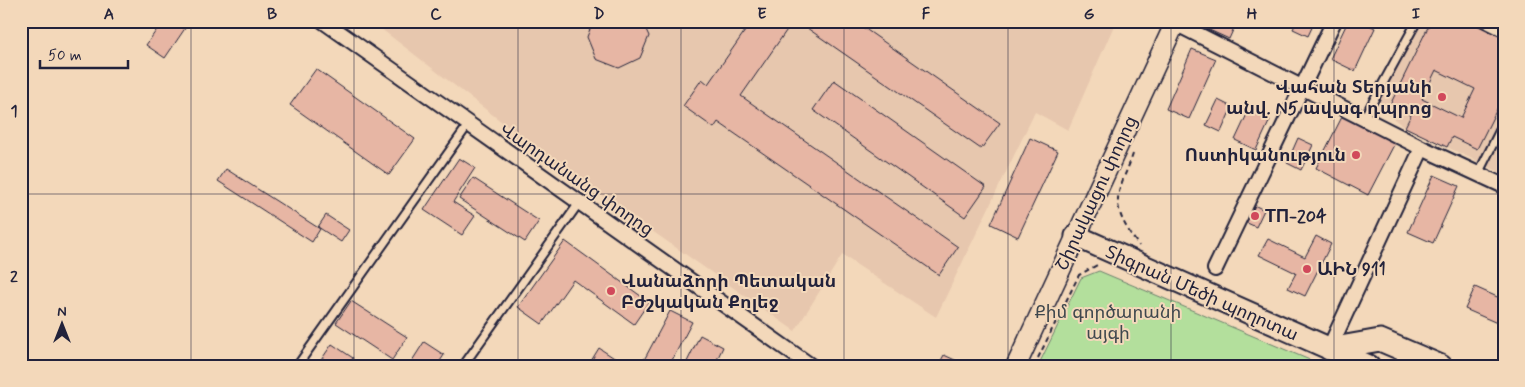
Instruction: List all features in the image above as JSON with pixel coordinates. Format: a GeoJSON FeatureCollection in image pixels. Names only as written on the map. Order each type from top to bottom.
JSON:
{"type":"FeatureCollection","features":[{"type":"Feature","properties":{"kind":"main road","name":"Շիրակացու փողոց"},"geometry":{"type":"LineString","coordinates":[[1016,366],[1176,22]]}},
{"type":"Feature","properties":{"kind":"main road","name":"Տիգրան Մեծի պողոտա"},"geometry":{"type":"LineString","coordinates":[[1076,236],[1369,366]]}},
{"type":"Feature","properties":{"kind":"main road"},"geometry":{"type":"LineString","coordinates":[[1329,349],[1380,340],[1441,366]]}},
{"type":"Feature","properties":{"kind":"street","name":"Վարդանանց փողոց"},"geometry":{"type":"LineString","coordinates":[[323,21],[811,366]]}},
{"type":"Feature","properties":{"kind":"street"},"geometry":{"type":"LineString","coordinates":[[1215,269],[1334,21]]}},
{"type":"Feature","properties":{"kind":"street"},"geometry":{"type":"LineString","coordinates":[[1176,22],[1422,148],[1504,186]]}},
{"type":"Feature","properties":{"kind":"street"},"geometry":{"type":"LineString","coordinates":[[1329,349],[1422,148]]}},
{"type":"Feature","properties":{"kind":"lane"},"geometry":{"type":"LineString","coordinates":[[1364,118],[1417,21]]}},
{"type":"Feature","properties":{"kind":"lane"},"geometry":{"type":"LineString","coordinates":[[1480,21],[1504,33]]}},
{"type":"Feature","properties":{"kind":"lane"},"geometry":{"type":"LineString","coordinates":[[1478,174],[1504,122]]}},
{"type":"Feature","properties":{"kind":"lane"},"geometry":{"type":"LineString","coordinates":[[297,366],[468,125]]}},
{"type":"Feature","properties":{"kind":"lane"},"geometry":{"type":"LineString","coordinates":[[463,366],[579,203]]}},
{"type":"Feature","properties":{"kind":"path"},"geometry":{"type":"LineString","coordinates":[[1132,154],[1120,186],[1118,201],[1123,222],[1140,248]]}},
{"type":"Feature","properties":{"kind":"path"},"geometry":{"type":"LineString","coordinates":[[1038,358],[1079,274],[1095,268],[1101,263]]}},
{"type":"Feature","properties":{"kind":"shaded area"},"geometry":{"type":"Polygon","coordinates":[[[371,21],[1116,21],[1068,130],[1035,112],[936,317],[842,255],[795,331],[558,165],[371,21]]]}},
{"type":"Feature","properties":{"kind":"shaded area","name":"Վահան Տերյանի անվ. N5 ավագ դպրոց"},"geometry":{"type":"Polygon","coordinates":[[[1422,21],[1470,21],[1504,38],[1504,174],[1405,127],[1388,115],[1378,103],[1381,92],[1422,21]]]}},
{"type":"Feature","properties":{"kind":"green space","name":"Քիմ գործարանի այգի"},"geometry":{"type":"Polygon","coordinates":[[[1099,271],[1324,366],[1038,366],[1081,278],[1099,271]]]}},
{"type":"Feature","properties":{"kind":"building"},"geometry":{"type":"Polygon","coordinates":[[[163,21],[190,21],[165,58],[146,45],[163,21]]]}},
{"type":"Feature","properties":{"kind":"building"},"geometry":{"type":"Polygon","coordinates":[[[593,21],[642,21],[649,36],[640,58],[619,68],[596,59],[587,37],[593,21]]]}},
{"type":"Feature","properties":{"kind":"building"},"geometry":{"type":"Polygon","coordinates":[[[752,21],[793,21],[741,96],[958,247],[939,275],[718,122],[714,128],[683,106],[702,79],[708,84],[752,21]]]}},
{"type":"Feature","properties":{"kind":"building"},"geometry":{"type":"Polygon","coordinates":[[[797,21],[854,21],[1000,123],[981,149],[797,21]]]}},
{"type":"Feature","properties":{"kind":"building"},"geometry":{"type":"Polygon","coordinates":[[[1208,21],[1237,21],[1229,39],[1205,28],[1208,21]]]}},
{"type":"Feature","properties":{"kind":"building"},"geometry":{"type":"Polygon","coordinates":[[[1297,21],[1315,21],[1308,36],[1293,29],[1297,21]]]}},
{"type":"Feature","properties":{"kind":"building"},"geometry":{"type":"Polygon","coordinates":[[[1348,21],[1361,21],[1375,28],[1355,71],[1330,59],[1348,21]]]}},
{"type":"Feature","properties":{"kind":"building","name":"Վահան Տերյանի անվ. N5 ավագ դպրոց"},"geometry":{"type":"Polygon","coordinates":[[[1431,21],[1470,21],[1504,38],[1504,95],[1477,149],[1452,137],[1447,147],[1405,127],[1411,115],[1390,105],[1431,21]],[[1436,70],[1422,99],[1461,118],[1475,89],[1436,70]]]}},
{"type":"Feature","properties":{"kind":"building"},"geometry":{"type":"Polygon","coordinates":[[[1192,49],[1216,59],[1189,119],[1166,109],[1192,49]]]}},
{"type":"Feature","properties":{"kind":"building"},"geometry":{"type":"Polygon","coordinates":[[[316,69],[415,139],[389,175],[290,105],[316,69]]]}},
{"type":"Feature","properties":{"kind":"building"},"geometry":{"type":"Polygon","coordinates":[[[834,80],[986,187],[965,217],[813,110],[834,80]]]}},
{"type":"Feature","properties":{"kind":"building"},"geometry":{"type":"Polygon","coordinates":[[[1218,100],[1232,107],[1221,132],[1206,125],[1218,100]]]}},
{"type":"Feature","properties":{"kind":"building"},"geometry":{"type":"Polygon","coordinates":[[[1249,110],[1270,120],[1256,150],[1235,140],[1249,110]]]}},
{"type":"Feature","properties":{"kind":"building","name":"Ոստիկանություն"},"geometry":{"type":"Polygon","coordinates":[[[1343,115],[1396,141],[1368,195],[1316,168],[1343,115]]]}},
{"type":"Feature","properties":{"kind":"building"},"geometry":{"type":"Polygon","coordinates":[[[1030,138],[1058,151],[1018,237],[991,224],[1030,138]]]}},
{"type":"Feature","properties":{"kind":"building"},"geometry":{"type":"Polygon","coordinates":[[[1298,138],[1313,145],[1301,170],[1287,163],[1298,138]]]}},
{"type":"Feature","properties":{"kind":"building"},"geometry":{"type":"Polygon","coordinates":[[[459,158],[475,168],[453,202],[475,216],[462,235],[424,210],[459,158]]]}},
{"type":"Feature","properties":{"kind":"building"},"geometry":{"type":"Polygon","coordinates":[[[226,169],[320,229],[312,242],[218,181],[226,169]]]}},
{"type":"Feature","properties":{"kind":"building"},"geometry":{"type":"Polygon","coordinates":[[[1434,175],[1459,186],[1433,243],[1408,232],[1434,175]]]}},
{"type":"Feature","properties":{"kind":"building"},"geometry":{"type":"Polygon","coordinates":[[[473,178],[539,221],[525,242],[459,199],[473,178]]]}},
{"type":"Feature","properties":{"kind":"building","name":"ТП-204"},"geometry":{"type":"Polygon","coordinates":[[[1254,205],[1264,210],[1256,227],[1245,222],[1254,205]]]}},
{"type":"Feature","properties":{"kind":"building"},"geometry":{"type":"Polygon","coordinates":[[[326,215],[349,230],[341,242],[318,227],[326,215]]]}},
{"type":"Feature","properties":{"kind":"building"},"geometry":{"type":"Polygon","coordinates":[[[1316,236],[1331,244],[1305,296],[1288,288],[1296,273],[1259,255],[1268,239],[1305,257],[1316,236]]]}},
{"type":"Feature","properties":{"kind":"building","name":"Վանաձորի Պետական Բժշկական Քոլեջ"},"geometry":{"type":"Polygon","coordinates":[[[565,241],[649,302],[634,324],[573,280],[542,324],[518,307],[565,241]]]}},
{"type":"Feature","properties":{"kind":"building"},"geometry":{"type":"Polygon","coordinates":[[[1475,287],[1504,300],[1504,326],[1465,309],[1475,287]]]}},
{"type":"Feature","properties":{"kind":"building"},"geometry":{"type":"Polygon","coordinates":[[[351,301],[407,337],[392,360],[336,323],[351,301]]]}},
{"type":"Feature","properties":{"kind":"building"},"geometry":{"type":"Polygon","coordinates":[[[670,311],[692,322],[669,366],[656,366],[644,360],[670,311]]]}},
{"type":"Feature","properties":{"kind":"building"},"geometry":{"type":"Polygon","coordinates":[[[700,335],[723,347],[714,366],[685,366],[700,335]]]}},
{"type":"Feature","properties":{"kind":"building"},"geometry":{"type":"Polygon","coordinates":[[[424,342],[444,355],[437,366],[412,366],[410,364],[424,342]]]}},
{"type":"Feature","properties":{"kind":"building"},"geometry":{"type":"Polygon","coordinates":[[[332,344],[353,358],[348,366],[317,366],[332,344]]]}},
{"type":"Feature","properties":{"kind":"building"},"geometry":{"type":"Polygon","coordinates":[[[599,348],[625,365],[625,366],[588,366],[599,348]]]}},
{"type":"Feature","properties":{"kind":"building"},"geometry":{"type":"Polygon","coordinates":[[[944,355],[968,366],[938,366],[944,355]]]}},
{"type":"Feature","properties":{"kind":"place","name":"Վահան Տերյանի անվ. N5 ավագ դպրոց"},"geometry":{"type":"Point","coordinates":[1442,97]}},
{"type":"Feature","properties":{"kind":"place","name":"Ոստիկանություն"},"geometry":{"type":"Point","coordinates":[1356,155]}},
{"type":"Feature","properties":{"kind":"place","name":"ТП-204"},"geometry":{"type":"Point","coordinates":[1255,216]}},
{"type":"Feature","properties":{"kind":"place","name":"ԱԻՆ 911"},"geometry":{"type":"Point","coordinates":[1307,269]}},
{"type":"Feature","properties":{"kind":"place","name":"Վանաձորի Պետական Բժշկական Քոլեջ"},"geometry":{"type":"Point","coordinates":[611,291]}}]}
